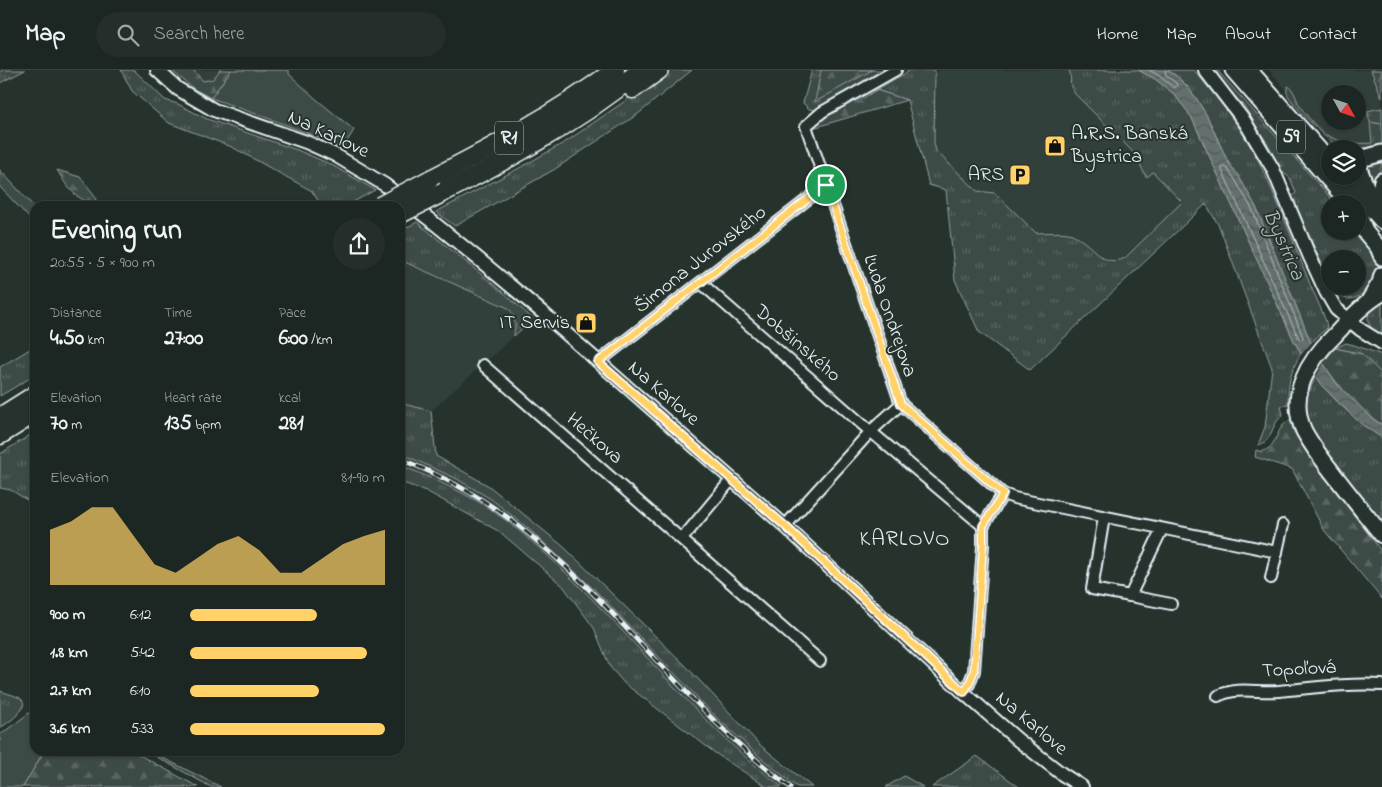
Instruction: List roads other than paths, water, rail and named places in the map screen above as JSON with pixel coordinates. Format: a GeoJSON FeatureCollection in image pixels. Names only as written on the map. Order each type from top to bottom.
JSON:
{"type":"FeatureCollection","features":[{"type":"Feature","properties":{"kind":"highway"},"geometry":{"type":"LineString","coordinates":[[586,91],[605,70]]}},
{"type":"Feature","properties":{"kind":"highway","name":"R1"},"geometry":{"type":"LineString","coordinates":[[389,201],[527,128],[586,91],[615,70]]}},
{"type":"Feature","properties":{"kind":"highway","name":"R1"},"geometry":{"type":"LineString","coordinates":[[405,212],[531,146],[623,85],[641,70]]}},
{"type":"Feature","properties":{"kind":"highway"},"geometry":{"type":"LineString","coordinates":[[531,146],[569,132],[659,70]]}},
{"type":"Feature","properties":{"kind":"highway"},"geometry":{"type":"LineString","coordinates":[[0,417],[30,398]]}},
{"type":"Feature","properties":{"kind":"highway"},"geometry":{"type":"LineString","coordinates":[[0,435],[30,416]]}},
{"type":"Feature","properties":{"kind":"main road","name":"59"},"geometry":{"type":"LineString","coordinates":[[1233,70],[1342,195]]}},
{"type":"Feature","properties":{"kind":"main road","name":"59"},"geometry":{"type":"LineString","coordinates":[[1249,70],[1321,152]]}},
{"type":"Feature","properties":{"kind":"main road"},"geometry":{"type":"LineString","coordinates":[[1262,86],[1284,97],[1322,140]]}},
{"type":"Feature","properties":{"kind":"main road"},"geometry":{"type":"LineString","coordinates":[[1366,157],[1382,153]]}},
{"type":"Feature","properties":{"kind":"main road"},"geometry":{"type":"LineString","coordinates":[[1382,181],[1380,189],[1382,200]]}},
{"type":"Feature","properties":{"kind":"main road"},"geometry":{"type":"LineString","coordinates":[[1350,185],[1382,221]]}},
{"type":"Feature","properties":{"kind":"main road"},"geometry":{"type":"LineString","coordinates":[[1365,185],[1370,197],[1382,213]]}},
{"type":"Feature","properties":{"kind":"main road"},"geometry":{"type":"LineString","coordinates":[[1366,222],[1382,240]]}},
{"type":"Feature","properties":{"kind":"main road"},"geometry":{"type":"LineString","coordinates":[[1366,233],[1378,247],[1382,257]]}},
{"type":"Feature","properties":{"kind":"main road"},"geometry":{"type":"LineString","coordinates":[[1382,275],[1376,296],[1329,340],[1307,370],[1298,396],[1300,416],[1304,430],[1317,452],[1382,535]]}},
{"type":"Feature","properties":{"kind":"street","name":"Na Karlove"},"geometry":{"type":"LineString","coordinates":[[157,70],[178,89],[214,110],[306,142],[335,155],[384,185],[405,201]]}},
{"type":"Feature","properties":{"kind":"street","name":"Ľuda Ondrejova"},"geometry":{"type":"LineString","coordinates":[[896,70],[822,112],[806,126],[901,404],[1003,494],[1014,498],[1276,552]]}},
{"type":"Feature","properties":{"kind":"street"},"geometry":{"type":"LineString","coordinates":[[1205,70],[1240,116],[1273,169],[1309,255],[1336,309],[1361,330],[1382,343]]}},
{"type":"Feature","properties":{"kind":"street","name":"Šimona Jurovského"},"geometry":{"type":"LineString","coordinates":[[598,362],[826,185]]}},
{"type":"Feature","properties":{"kind":"street","name":"Na Karlove"},"geometry":{"type":"LineString","coordinates":[[405,201],[476,256],[732,479],[1018,740],[1082,787]]}},
{"type":"Feature","properties":{"kind":"street","name":"Dobšinského"},"geometry":{"type":"LineString","coordinates":[[701,283],[983,526]]}},
{"type":"Feature","properties":{"kind":"street","name":"Hečkova"},"geometry":{"type":"LineString","coordinates":[[483,365],[820,661]]}},
{"type":"Feature","properties":{"kind":"street"},"geometry":{"type":"LineString","coordinates":[[785,526],[871,431],[901,404]]}},
{"type":"Feature","properties":{"kind":"street"},"geometry":{"type":"LineString","coordinates":[[682,539],[732,479]]}},
{"type":"Feature","properties":{"kind":"street"},"geometry":{"type":"LineString","coordinates":[[964,692],[974,671],[983,526],[1003,494]]}},
{"type":"Feature","properties":{"kind":"street"},"geometry":{"type":"LineString","coordinates":[[1104,517],[1092,589],[1170,604]]}},
{"type":"Feature","properties":{"kind":"street"},"geometry":{"type":"LineString","coordinates":[[1271,578],[1283,525]]}},
{"type":"Feature","properties":{"kind":"street"},"geometry":{"type":"LineString","coordinates":[[1130,596],[1162,529]]}},
{"type":"Feature","properties":{"kind":"street","name":"Topoľová"},"geometry":{"type":"LineString","coordinates":[[1218,696],[1235,690],[1276,691],[1340,685],[1382,685]]}},
{"type":"Feature","properties":{"kind":"water"},"geometry":{"type":"Polygon","coordinates":[[[1138,70],[1167,70],[1186,85],[1196,98],[1207,116],[1228,162],[1238,175],[1256,207],[1311,343],[1337,384],[1373,419],[1382,425],[1382,438],[1361,424],[1324,388],[1295,343],[1191,116],[1174,94],[1155,79],[1138,70]]]}},
{"type":"Feature","properties":{"kind":"railway"},"geometry":{"type":"LineString","coordinates":[[405,461],[445,479],[474,495],[502,513],[552,554],[620,621],[718,725],[790,787]]}},
{"type":"Feature","properties":{"kind":"place","name":"A.R.S. Banská Bystrica"},"geometry":{"type":"Point","coordinates":[1055,146]}},
{"type":"Feature","properties":{"kind":"place","name":"ARS"},"geometry":{"type":"Point","coordinates":[1020,175]}},
{"type":"Feature","properties":{"kind":"place","name":"IT Servis"},"geometry":{"type":"Point","coordinates":[586,323]}},
{"type":"Feature","properties":{"kind":"district","name":"KARLOVO"},"geometry":{"type":"Point","coordinates":[905,540]}},
{"type":"Feature","properties":{"kind":"water label","name":"Bystrica"},"geometry":{"type":"Point","coordinates":[1283,245]}}]}
